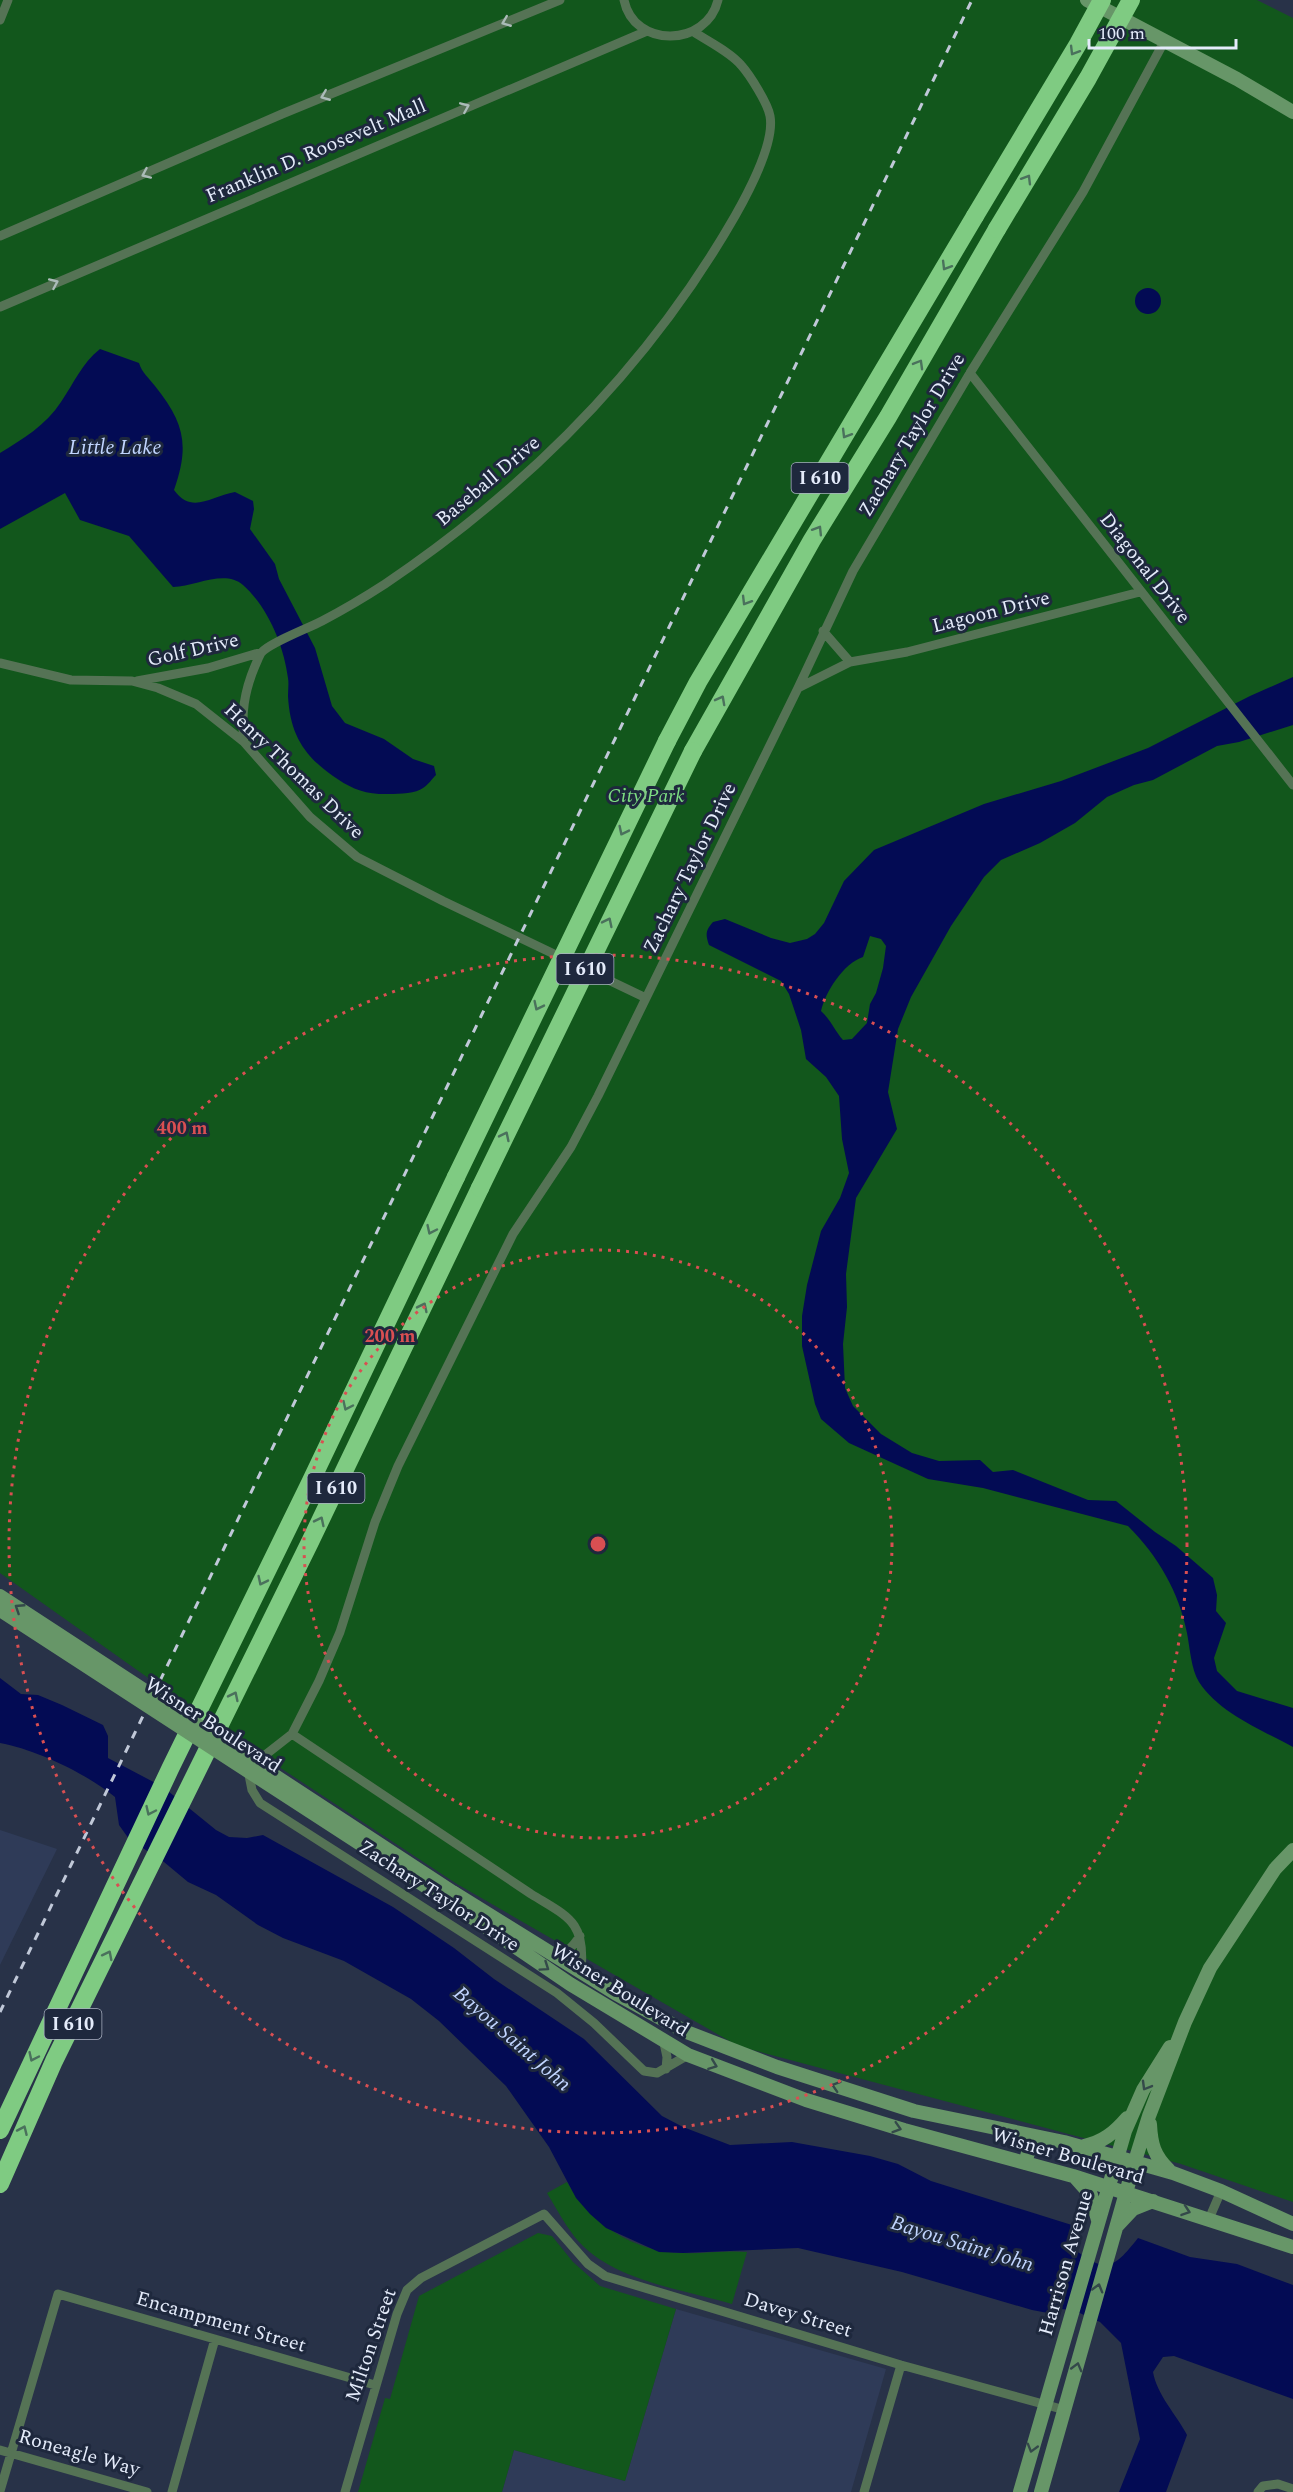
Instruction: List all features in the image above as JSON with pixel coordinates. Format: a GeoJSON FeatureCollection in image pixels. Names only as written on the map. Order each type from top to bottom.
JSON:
{"type":"FeatureCollection","features":[{"type":"Feature","properties":{"kind":"highway","name":"I 610"},"geometry":{"type":"LineString","coordinates":[[0,2130],[170,1769],[305,1494],[667,741],[704,672],[1078,45],[1102,0]]}},
{"type":"Feature","properties":{"kind":"highway","name":"I 610"},"geometry":{"type":"LineString","coordinates":[[0,2184],[54,2061],[310,1542],[693,751],[812,540],[888,417],[1088,78],[1131,0]]}},
{"type":"Feature","properties":{"kind":"street"},"geometry":{"type":"LineString","coordinates":[[0,20],[8,0]]}},
{"type":"Feature","properties":{"kind":"street"},"geometry":{"type":"LineString","coordinates":[[0,236],[282,114],[560,0]]}},
{"type":"Feature","properties":{"kind":"street"},"geometry":{"type":"LineString","coordinates":[[624,0],[634,20],[647,31],[670,37],[694,32],[707,22],[718,0]]}},
{"type":"Feature","properties":{"kind":"street"},"geometry":{"type":"LineString","coordinates":[[1087,0],[1165,40],[1293,112]]}},
{"type":"Feature","properties":{"kind":"street","name":"Franklin D. Roosevelt Mall"},"geometry":{"type":"LineString","coordinates":[[0,307],[647,31]]}},
{"type":"Feature","properties":{"kind":"street","name":"Baseball Drive"},"geometry":{"type":"LineString","coordinates":[[262,652],[324,620],[383,585],[484,510],[546,456],[620,380],[658,333],[709,261],[754,181],[767,146],[770,117],[760,95],[741,65],[694,32]]}},
{"type":"Feature","properties":{"kind":"street","name":"Zachary Taylor Drive"},"geometry":{"type":"LineString","coordinates":[[666,2069],[657,2073],[644,2071],[594,2023],[558,1993],[260,1803],[252,1790],[249,1775],[255,1763],[292,1734],[319,1681],[340,1632],[375,1522],[398,1466],[513,1234],[571,1147],[798,688],[853,571],[970,373],[1083,192],[1165,40]]}},
{"type":"Feature","properties":{"kind":"street","name":"Diagonal Drive"},"geometry":{"type":"LineString","coordinates":[[970,373],[1293,785]]}},
{"type":"Feature","properties":{"kind":"street","name":"Lagoon Drive"},"geometry":{"type":"LineString","coordinates":[[798,688],[850,662],[908,652],[1140,592]]}},
{"type":"Feature","properties":{"kind":"street"},"geometry":{"type":"LineString","coordinates":[[823,631],[850,662]]}},
{"type":"Feature","properties":{"kind":"street"},"geometry":{"type":"LineString","coordinates":[[244,742],[243,700],[262,652]]}},
{"type":"Feature","properties":{"kind":"street","name":"Golf Drive"},"geometry":{"type":"LineString","coordinates":[[132,681],[208,668],[262,652]]}},
{"type":"Feature","properties":{"kind":"street","name":"Henry Thomas Drive"},"geometry":{"type":"LineString","coordinates":[[0,663],[71,680],[132,681],[158,688],[196,704],[244,742],[310,817],[357,857],[443,901],[646,998]]}},
{"type":"Feature","properties":{"kind":"street","name":"Wisner Boulevard"},"geometry":{"type":"LineString","coordinates":[[0,1596],[449,1896],[570,1984],[664,2043],[688,2055],[806,2100],[904,2130],[1073,2176],[1293,2247]]}},
{"type":"Feature","properties":{"kind":"street","name":"Wisner Boulevard"},"geometry":{"type":"LineString","coordinates":[[0,1610],[449,1896],[556,1954],[615,1993],[684,2031],[777,2067],[914,2111],[1081,2146],[1135,2161],[1221,2191],[1293,2223]]}},
{"type":"Feature","properties":{"kind":"street"},"geometry":{"type":"LineString","coordinates":[[292,1734],[575,1924],[580,1936],[581,1971]]}},
{"type":"Feature","properties":{"kind":"street","name":"Harrison Avenue"},"geometry":{"type":"LineString","coordinates":[[1041,2492],[1135,2161],[1149,2116],[1185,2022],[1210,1968],[1275,1869],[1293,1850]]}},
{"type":"Feature","properties":{"kind":"street"},"geometry":{"type":"LineString","coordinates":[[556,1954],[564,1953],[573,1947],[580,1936]]}},
{"type":"Feature","properties":{"kind":"street","name":"Harrison Avenue"},"geometry":{"type":"LineString","coordinates":[[1020,2492],[1117,2156],[1131,2115],[1158,2064],[1185,2022]]}},
{"type":"Feature","properties":{"kind":"street"},"geometry":{"type":"LineString","coordinates":[[664,2043],[667,2057],[666,2069]]}},
{"type":"Feature","properties":{"kind":"street"},"geometry":{"type":"LineString","coordinates":[[666,2069],[688,2055]]}},
{"type":"Feature","properties":{"kind":"street"},"geometry":{"type":"LineString","coordinates":[[770,2086],[777,2067]]}},
{"type":"Feature","properties":{"kind":"street"},"geometry":{"type":"LineString","coordinates":[[1081,2146],[1099,2143],[1110,2136],[1131,2115]]}},
{"type":"Feature","properties":{"kind":"street"},"geometry":{"type":"LineString","coordinates":[[1149,2116],[1152,2147],[1161,2163],[1173,2173]]}},
{"type":"Feature","properties":{"kind":"street"},"geometry":{"type":"LineString","coordinates":[[1024,2163],[1033,2136]]}},
{"type":"Feature","properties":{"kind":"street"},"geometry":{"type":"LineString","coordinates":[[1073,2176],[1091,2195],[1098,2221]]}},
{"type":"Feature","properties":{"kind":"street"},"geometry":{"type":"LineString","coordinates":[[1209,2219],[1221,2191]]}},
{"type":"Feature","properties":{"kind":"street"},"geometry":{"type":"LineString","coordinates":[[1116,2227],[1133,2209],[1153,2201]]}},
{"type":"Feature","properties":{"kind":"street","name":"Davey Street"},"geometry":{"type":"LineString","coordinates":[[544,2214],[588,2264],[605,2276],[902,2365],[1065,2410]]}},
{"type":"Feature","properties":{"kind":"street","name":"Milton Street"},"geometry":{"type":"LineString","coordinates":[[345,2492],[375,2385],[397,2314],[407,2290],[414,2283],[544,2214]]}},
{"type":"Feature","properties":{"kind":"street","name":"Encampment Street"},"geometry":{"type":"LineString","coordinates":[[11,2453],[58,2294],[375,2385]]}},
{"type":"Feature","properties":{"kind":"street"},"geometry":{"type":"LineString","coordinates":[[172,2492],[214,2339]]}},
{"type":"Feature","properties":{"kind":"street"},"geometry":{"type":"LineString","coordinates":[[864,2492],[902,2365]]}},
{"type":"Feature","properties":{"kind":"street","name":"Roneagle Way"},"geometry":{"type":"LineString","coordinates":[[0,2450],[147,2492]]}},
{"type":"Feature","properties":{"kind":"street"},"geometry":{"type":"LineString","coordinates":[[0,2491],[11,2453]]}},
{"type":"Feature","properties":{"kind":"street"},"geometry":{"type":"LineString","coordinates":[[1258,2492],[1263,2486],[1278,2484],[1293,2489]]}},
{"type":"Feature","properties":{"kind":"shaded area"},"geometry":{"type":"Polygon","coordinates":[[[0,1830],[57,1849],[0,1965],[0,1830]]]}},
{"type":"Feature","properties":{"kind":"shaded area"},"geometry":{"type":"Polygon","coordinates":[[[676,2309],[886,2369],[851,2492],[502,2492],[514,2450],[625,2481],[676,2309]]]}},
{"type":"Feature","properties":{"kind":"green space","name":"City Park"},"geometry":{"type":"Polygon","coordinates":[[[0,0],[1257,0],[1293,18],[1293,2202],[1181,2164],[738,2046],[457,1884],[209,1721],[0,1573],[0,0]]]}},
{"type":"Feature","properties":{"kind":"green space"},"geometry":{"type":"Polygon","coordinates":[[[567,2182],[588,2210],[601,2222],[630,2241],[664,2251],[681,2253],[747,2252],[732,2304],[625,2273],[588,2251],[570,2231],[547,2193],[567,2182]]]}},
{"type":"Feature","properties":{"kind":"green space"},"geometry":{"type":"Polygon","coordinates":[[[538,2233],[552,2236],[573,2262],[600,2286],[676,2309],[625,2481],[514,2450],[502,2492],[358,2492],[385,2398],[390,2399],[419,2296],[538,2233]]]}},
{"type":"Feature","properties":{"kind":"water"},"geometry":{"type":"Polygon","coordinates":[[[1148,288],[1157,292],[1161,301],[1157,310],[1148,314],[1139,310],[1135,301],[1139,292],[1148,288]]]}},
{"type":"Feature","properties":{"kind":"water","name":"Little Lake"},"geometry":{"type":"Polygon","coordinates":[[[100,349],[139,363],[172,411],[178,423],[183,447],[174,490],[181,497],[195,503],[235,492],[253,501],[254,509],[250,529],[275,564],[279,579],[315,648],[332,706],[345,723],[384,739],[413,759],[434,766],[436,775],[425,787],[402,794],[366,792],[344,783],[314,760],[295,732],[289,709],[286,666],[279,640],[260,604],[236,580],[219,578],[173,587],[129,536],[80,520],[65,493],[0,529],[0,453],[25,437],[48,418],[83,367],[100,349]]]}},
{"type":"Feature","properties":{"kind":"water"},"geometry":{"type":"Polygon","coordinates":[[[1293,677],[1293,725],[1239,742],[1217,746],[1153,780],[1134,785],[1107,797],[1075,823],[1040,843],[1001,860],[984,877],[951,926],[911,997],[898,1029],[888,1092],[897,1129],[856,1198],[846,1274],[847,1307],[843,1344],[845,1388],[853,1406],[881,1434],[912,1453],[939,1461],[980,1460],[993,1472],[1013,1470],[1088,1500],[1116,1501],[1176,1546],[1213,1578],[1217,1595],[1216,1611],[1226,1623],[1214,1658],[1217,1671],[1237,1691],[1293,1708],[1293,1747],[1229,1712],[1199,1682],[1192,1665],[1187,1633],[1173,1589],[1158,1562],[1128,1526],[983,1488],[928,1479],[849,1443],[821,1419],[815,1404],[802,1346],[802,1316],[807,1285],[821,1231],[840,1198],[849,1173],[842,1139],[839,1096],[826,1077],[806,1059],[801,1030],[789,994],[781,981],[709,945],[707,935],[713,922],[725,919],[771,938],[790,943],[807,939],[815,934],[824,923],[844,881],[874,850],[984,804],[1061,781],[1148,748],[1250,696],[1293,677]],[[870,936],[863,957],[842,972],[823,1003],[821,1011],[843,1040],[852,1039],[867,1023],[870,1004],[876,993],[883,968],[886,946],[881,939],[870,936]]]}},
{"type":"Feature","properties":{"kind":"water","name":"Bayou Saint John"},"geometry":{"type":"Polygon","coordinates":[[[0,1678],[21,1694],[38,1695],[103,1725],[108,1736],[108,1758],[163,1787],[216,1830],[229,1837],[247,1838],[263,1835],[393,1907],[454,1948],[494,1979],[584,2039],[662,2116],[683,2127],[730,2145],[792,2142],[870,2156],[898,2164],[931,2181],[1075,2226],[1078,2252],[1097,2263],[1105,2265],[1118,2260],[1138,2238],[1190,2257],[1237,2264],[1293,2285],[1293,2399],[1174,2356],[1163,2357],[1153,2372],[1155,2380],[1187,2435],[1166,2492],[1119,2492],[1140,2439],[1121,2343],[1100,2322],[1073,2310],[1060,2309],[1048,2313],[1032,2310],[902,2272],[798,2248],[659,2252],[606,2228],[576,2198],[549,2147],[506,2086],[439,2021],[411,1999],[344,1961],[283,1938],[258,1925],[216,1895],[188,1882],[164,1862],[129,1839],[119,1825],[115,1797],[103,1788],[44,1757],[0,1743],[0,1678]]]}},
{"type":"Feature","properties":{"kind":"railway"},"geometry":{"type":"LineString","coordinates":[[0,2012],[972,0]]}}]}
